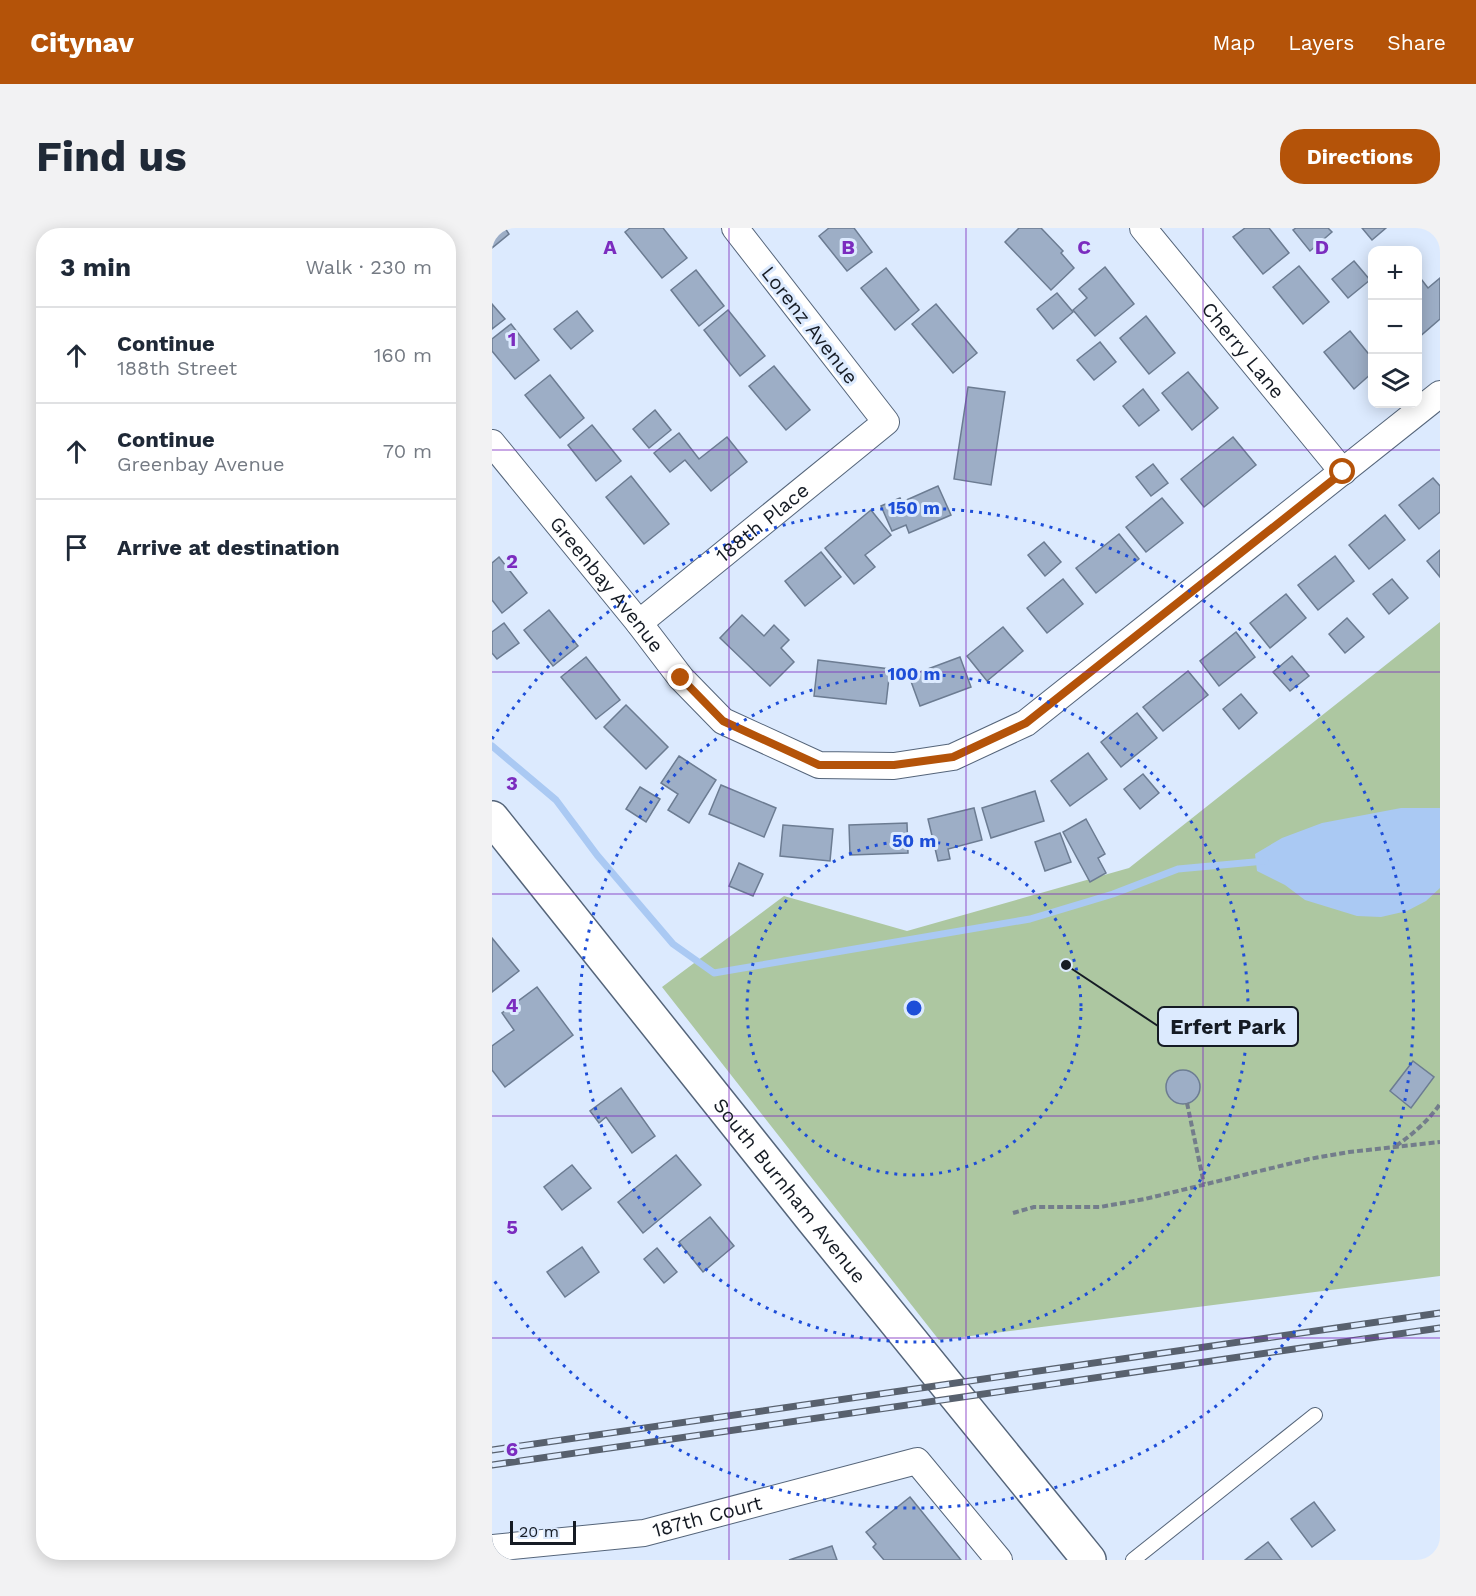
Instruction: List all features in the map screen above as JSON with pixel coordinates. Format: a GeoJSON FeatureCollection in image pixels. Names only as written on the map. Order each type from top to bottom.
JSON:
{"type":"FeatureCollection","features":[{"type":"Feature","properties":{"kind":"main road","name":"South Burnham Avenue"},"geometry":{"type":"LineString","coordinates":[[492,818],[820,1229],[1089,1560]]}},
{"type":"Feature","properties":{"kind":"street","name":"Lorenz Avenue"},"geometry":{"type":"LineString","coordinates":[[735,228],[886,422]]}},
{"type":"Feature","properties":{"kind":"street","name":"Cherry Lane"},"geometry":{"type":"LineString","coordinates":[[1143,228],[1343,472]]}},
{"type":"Feature","properties":{"kind":"street","name":"Greenbay Avenue"},"geometry":{"type":"LineString","coordinates":[[492,443],[639,622],[681,678],[723,721],[819,765],[894,765],[953,757],[1026,723],[1440,394]]}},
{"type":"Feature","properties":{"kind":"street","name":"188th Place"},"geometry":{"type":"LineString","coordinates":[[639,622],[886,422]]}},
{"type":"Feature","properties":{"kind":"street","name":"187th Court"},"geometry":{"type":"LineString","coordinates":[[492,1548],[644,1533],[917,1461],[999,1560]]}},
{"type":"Feature","properties":{"kind":"lane"},"geometry":{"type":"LineString","coordinates":[[1133,1560],[1315,1415]]}},
{"type":"Feature","properties":{"kind":"path"},"geometry":{"type":"LineString","coordinates":[[1187,1103],[1204,1185]]}},
{"type":"Feature","properties":{"kind":"path"},"geometry":{"type":"LineString","coordinates":[[1395,1147],[1416,1131],[1440,1104]]}},
{"type":"Feature","properties":{"kind":"path"},"geometry":{"type":"LineString","coordinates":[[1013,1213],[1034,1208],[1100,1207],[1309,1160],[1440,1142]]}},
{"type":"Feature","properties":{"kind":"green space"},"geometry":{"type":"Polygon","coordinates":[[[1440,622],[1440,1276],[939,1340],[662,987],[784,896],[907,931],[1129,868],[1440,622]]]}},
{"type":"Feature","properties":{"kind":"water"},"geometry":{"type":"Polygon","coordinates":[[[1401,808],[1440,808],[1440,888],[1426,901],[1407,911],[1381,917],[1357,916],[1305,900],[1285,885],[1257,871],[1255,854],[1282,838],[1322,823],[1401,808]]]}},
{"type":"Feature","properties":{"kind":"building"},"geometry":{"type":"Polygon","coordinates":[[[492,228],[505,228],[509,234],[492,248],[492,228]]]}},
{"type":"Feature","properties":{"kind":"building"},"geometry":{"type":"Polygon","coordinates":[[[630,228],[663,228],[687,258],[662,278],[625,232],[630,228]]]}},
{"type":"Feature","properties":{"kind":"building"},"geometry":{"type":"Polygon","coordinates":[[[829,228],[854,228],[872,252],[847,271],[819,236],[829,228]]]}},
{"type":"Feature","properties":{"kind":"building"},"geometry":{"type":"Polygon","coordinates":[[[1019,228],[1041,228],[1063,251],[1061,253],[1074,268],[1051,290],[1005,242],[1019,228]]]}},
{"type":"Feature","properties":{"kind":"building"},"geometry":{"type":"Polygon","coordinates":[[[1245,228],[1269,228],[1289,253],[1263,274],[1233,237],[1245,228]]]}},
{"type":"Feature","properties":{"kind":"building"},"geometry":{"type":"Polygon","coordinates":[[[1296,228],[1328,228],[1332,232],[1310,251],[1293,230],[1296,228]]]}},
{"type":"Feature","properties":{"kind":"building"},"geometry":{"type":"Polygon","coordinates":[[[1362,228],[1386,228],[1372,240],[1362,228]]]}},
{"type":"Feature","properties":{"kind":"building"},"geometry":{"type":"Polygon","coordinates":[[[1354,261],[1368,278],[1368,282],[1348,298],[1332,279],[1354,261]]]}},
{"type":"Feature","properties":{"kind":"building"},"geometry":{"type":"Polygon","coordinates":[[[1299,266],[1329,302],[1303,324],[1273,287],[1299,266]]]}},
{"type":"Feature","properties":{"kind":"building"},"geometry":{"type":"Polygon","coordinates":[[[1105,267],[1134,304],[1095,336],[1073,310],[1087,298],[1079,289],[1105,267]]]}},
{"type":"Feature","properties":{"kind":"building"},"geometry":{"type":"Polygon","coordinates":[[[886,268],[919,310],[895,330],[861,288],[886,268]]]}},
{"type":"Feature","properties":{"kind":"building"},"geometry":{"type":"Polygon","coordinates":[[[696,270],[724,306],[699,326],[671,290],[696,270]]]}},
{"type":"Feature","properties":{"kind":"building"},"geometry":{"type":"Polygon","coordinates":[[[1440,278],[1440,319],[1422,335],[1422,280],[1428,288],[1440,278]]]}},
{"type":"Feature","properties":{"kind":"building"},"geometry":{"type":"Polygon","coordinates":[[[1057,293],[1073,312],[1053,329],[1037,309],[1057,293]]]}},
{"type":"Feature","properties":{"kind":"building"},"geometry":{"type":"Polygon","coordinates":[[[492,304],[505,319],[492,329],[492,304]]]}},
{"type":"Feature","properties":{"kind":"building"},"geometry":{"type":"Polygon","coordinates":[[[936,304],[977,353],[953,373],[912,324],[936,304]]]}},
{"type":"Feature","properties":{"kind":"building"},"geometry":{"type":"Polygon","coordinates":[[[728,310],[765,356],[740,376],[704,330],[728,310]]]}},
{"type":"Feature","properties":{"kind":"building"},"geometry":{"type":"Polygon","coordinates":[[[577,311],[593,331],[571,349],[554,329],[577,311]]]}},
{"type":"Feature","properties":{"kind":"building"},"geometry":{"type":"Polygon","coordinates":[[[1146,316],[1175,353],[1149,374],[1120,338],[1146,316]]]}},
{"type":"Feature","properties":{"kind":"building"},"geometry":{"type":"Polygon","coordinates":[[[511,324],[539,360],[515,379],[492,351],[492,339],[511,324]]]}},
{"type":"Feature","properties":{"kind":"building"},"geometry":{"type":"Polygon","coordinates":[[[1350,331],[1368,353],[1368,377],[1354,389],[1324,352],[1350,331]]]}},
{"type":"Feature","properties":{"kind":"building"},"geometry":{"type":"Polygon","coordinates":[[[1100,342],[1116,362],[1094,380],[1077,360],[1100,342]]]}},
{"type":"Feature","properties":{"kind":"building"},"geometry":{"type":"Polygon","coordinates":[[[774,366],[810,410],[786,430],[749,386],[774,366]]]}},
{"type":"Feature","properties":{"kind":"building"},"geometry":{"type":"Polygon","coordinates":[[[1188,372],[1218,408],[1192,430],[1162,393],[1188,372]]]}},
{"type":"Feature","properties":{"kind":"building"},"geometry":{"type":"Polygon","coordinates":[[[550,375],[584,418],[560,438],[525,395],[550,375]]]}},
{"type":"Feature","properties":{"kind":"building"},"geometry":{"type":"Polygon","coordinates":[[[968,387],[1005,392],[991,485],[954,479],[968,387]]]}},
{"type":"Feature","properties":{"kind":"building"},"geometry":{"type":"Polygon","coordinates":[[[1143,389],[1159,410],[1139,426],[1123,406],[1143,389]]]}},
{"type":"Feature","properties":{"kind":"building"},"geometry":{"type":"Polygon","coordinates":[[[655,410],[671,430],[649,448],[633,429],[655,410]]]}},
{"type":"Feature","properties":{"kind":"building"},"geometry":{"type":"Polygon","coordinates":[[[592,425],[621,461],[596,481],[568,445],[592,425]]]}},
{"type":"Feature","properties":{"kind":"building"},"geometry":{"type":"Polygon","coordinates":[[[679,433],[699,459],[727,437],[747,462],[711,491],[685,460],[670,472],[654,453],[679,433]]]}},
{"type":"Feature","properties":{"kind":"building"},"geometry":{"type":"Polygon","coordinates":[[[1233,437],[1256,465],[1204,507],[1181,479],[1233,437]]]}},
{"type":"Feature","properties":{"kind":"building"},"geometry":{"type":"Polygon","coordinates":[[[1153,464],[1168,483],[1151,496],[1136,477],[1153,464]]]}},
{"type":"Feature","properties":{"kind":"building"},"geometry":{"type":"Polygon","coordinates":[[[631,476],[669,524],[644,544],[606,497],[631,476]]]}},
{"type":"Feature","properties":{"kind":"building"},"geometry":{"type":"Polygon","coordinates":[[[1433,478],[1440,486],[1440,512],[1419,529],[1399,505],[1433,478]]]}},
{"type":"Feature","properties":{"kind":"building"},"geometry":{"type":"Polygon","coordinates":[[[938,486],[951,515],[909,533],[906,525],[892,531],[881,506],[900,498],[902,502],[938,486]]]}},
{"type":"Feature","properties":{"kind":"building"},"geometry":{"type":"Polygon","coordinates":[[[1162,498],[1183,523],[1146,552],[1126,527],[1162,498]]]}},
{"type":"Feature","properties":{"kind":"building"},"geometry":{"type":"Polygon","coordinates":[[[871,510],[891,535],[865,555],[875,567],[854,584],[825,548],[871,510]]]}},
{"type":"Feature","properties":{"kind":"building"},"geometry":{"type":"Polygon","coordinates":[[[1385,515],[1405,540],[1369,569],[1349,545],[1385,515]]]}},
{"type":"Feature","properties":{"kind":"building"},"geometry":{"type":"Polygon","coordinates":[[[1119,534],[1139,559],[1096,593],[1076,568],[1119,534]]]}},
{"type":"Feature","properties":{"kind":"building"},"geometry":{"type":"Polygon","coordinates":[[[1044,542],[1061,562],[1045,576],[1028,555],[1044,542]]]}},
{"type":"Feature","properties":{"kind":"building"},"geometry":{"type":"Polygon","coordinates":[[[1440,550],[1440,577],[1427,561],[1440,550]]]}},
{"type":"Feature","properties":{"kind":"building"},"geometry":{"type":"Polygon","coordinates":[[[821,552],[841,577],[805,606],[785,581],[821,552]]]}},
{"type":"Feature","properties":{"kind":"building"},"geometry":{"type":"Polygon","coordinates":[[[1335,556],[1354,581],[1318,610],[1298,585],[1335,556]]]}},
{"type":"Feature","properties":{"kind":"building"},"geometry":{"type":"Polygon","coordinates":[[[499,557],[527,593],[502,613],[492,600],[492,563],[499,557]]]}},
{"type":"Feature","properties":{"kind":"building"},"geometry":{"type":"Polygon","coordinates":[[[1063,579],[1083,604],[1047,633],[1027,608],[1063,579]]]}},
{"type":"Feature","properties":{"kind":"building"},"geometry":{"type":"Polygon","coordinates":[[[1392,579],[1408,598],[1389,614],[1373,594],[1392,579]]]}},
{"type":"Feature","properties":{"kind":"building"},"geometry":{"type":"Polygon","coordinates":[[[1286,594],[1306,618],[1270,648],[1250,623],[1286,594]]]}},
{"type":"Feature","properties":{"kind":"building"},"geometry":{"type":"Polygon","coordinates":[[[549,610],[578,646],[553,666],[524,630],[549,610]]]}},
{"type":"Feature","properties":{"kind":"building"},"geometry":{"type":"Polygon","coordinates":[[[742,615],[764,636],[774,625],[789,640],[781,648],[794,662],[770,686],[720,638],[742,615]]]}},
{"type":"Feature","properties":{"kind":"building"},"geometry":{"type":"Polygon","coordinates":[[[1347,618],[1364,637],[1345,653],[1329,634],[1347,618]]]}},
{"type":"Feature","properties":{"kind":"building"},"geometry":{"type":"Polygon","coordinates":[[[504,623],[519,643],[497,659],[492,653],[492,632],[504,623]]]}},
{"type":"Feature","properties":{"kind":"building"},"geometry":{"type":"Polygon","coordinates":[[[1003,627],[1023,651],[987,681],[967,656],[1003,627]]]}},
{"type":"Feature","properties":{"kind":"building"},"geometry":{"type":"Polygon","coordinates":[[[1236,632],[1255,657],[1219,686],[1200,661],[1236,632]]]}},
{"type":"Feature","properties":{"kind":"building"},"geometry":{"type":"Polygon","coordinates":[[[1292,656],[1309,676],[1290,691],[1273,672],[1292,656]]]}},
{"type":"Feature","properties":{"kind":"building"},"geometry":{"type":"Polygon","coordinates":[[[586,657],[620,700],[596,719],[561,677],[586,657]]]}},
{"type":"Feature","properties":{"kind":"building"},"geometry":{"type":"Polygon","coordinates":[[[960,657],[971,687],[920,706],[909,676],[960,657]]]}},
{"type":"Feature","properties":{"kind":"building"},"geometry":{"type":"Polygon","coordinates":[[[818,660],[890,669],[886,704],[814,696],[818,660]]]}},
{"type":"Feature","properties":{"kind":"building"},"geometry":{"type":"Polygon","coordinates":[[[1188,671],[1208,695],[1163,731],[1143,707],[1188,671]]]}},
{"type":"Feature","properties":{"kind":"building"},"geometry":{"type":"Polygon","coordinates":[[[1241,694],[1257,713],[1239,729],[1223,709],[1241,694]]]}},
{"type":"Feature","properties":{"kind":"building"},"geometry":{"type":"Polygon","coordinates":[[[626,705],[668,747],[646,769],[604,727],[626,705]]]}},
{"type":"Feature","properties":{"kind":"building"},"geometry":{"type":"Polygon","coordinates":[[[1137,713],[1157,738],[1121,767],[1101,742],[1137,713]]]}},
{"type":"Feature","properties":{"kind":"building"},"geometry":{"type":"Polygon","coordinates":[[[1088,753],[1107,779],[1070,806],[1051,781],[1088,753]]]}},
{"type":"Feature","properties":{"kind":"building"},"geometry":{"type":"Polygon","coordinates":[[[679,756],[716,780],[689,823],[668,810],[678,794],[661,783],[679,756]]]}},
{"type":"Feature","properties":{"kind":"building"},"geometry":{"type":"Polygon","coordinates":[[[1143,774],[1159,793],[1140,809],[1124,789],[1143,774]]]}},
{"type":"Feature","properties":{"kind":"building"},"geometry":{"type":"Polygon","coordinates":[[[721,785],[776,808],[764,837],[709,814],[721,785]]]}},
{"type":"Feature","properties":{"kind":"building"},"geometry":{"type":"Polygon","coordinates":[[[640,787],[660,799],[646,822],[626,809],[640,787]]]}},
{"type":"Feature","properties":{"kind":"building"},"geometry":{"type":"Polygon","coordinates":[[[1035,791],[1044,821],[991,838],[982,808],[1035,791]]]}},
{"type":"Feature","properties":{"kind":"building"},"geometry":{"type":"Polygon","coordinates":[[[974,808],[982,840],[948,849],[950,859],[938,861],[928,819],[974,808]]]}},
{"type":"Feature","properties":{"kind":"building"},"geometry":{"type":"Polygon","coordinates":[[[1086,819],[1105,854],[1098,858],[1106,873],[1090,882],[1063,832],[1086,819]]]}},
{"type":"Feature","properties":{"kind":"building"},"geometry":{"type":"Polygon","coordinates":[[[907,823],[908,853],[850,855],[849,825],[907,823]]]}},
{"type":"Feature","properties":{"kind":"building"},"geometry":{"type":"Polygon","coordinates":[[[783,825],[833,829],[830,861],[780,856],[783,825]]]}},
{"type":"Feature","properties":{"kind":"building"},"geometry":{"type":"Polygon","coordinates":[[[1060,833],[1071,862],[1045,871],[1035,842],[1060,833]]]}},
{"type":"Feature","properties":{"kind":"building"},"geometry":{"type":"Polygon","coordinates":[[[739,863],[763,874],[753,896],[729,886],[739,863]]]}},
{"type":"Feature","properties":{"kind":"building"},"geometry":{"type":"Polygon","coordinates":[[[492,938],[519,971],[492,992],[492,938]]]}},
{"type":"Feature","properties":{"kind":"building"},"geometry":{"type":"Polygon","coordinates":[[[537,987],[573,1035],[505,1087],[492,1070],[492,1046],[514,1030],[502,1013],[537,987]]]}},
{"type":"Feature","properties":{"kind":"building"},"geometry":{"type":"Polygon","coordinates":[[[1413,1061],[1434,1077],[1411,1108],[1390,1091],[1413,1061]]]}},
{"type":"Feature","properties":{"kind":"building"},"geometry":{"type":"Polygon","coordinates":[[[1183,1070],[1195,1075],[1200,1087],[1195,1099],[1183,1104],[1171,1099],[1166,1087],[1171,1075],[1183,1070]]]}},
{"type":"Feature","properties":{"kind":"building"},"geometry":{"type":"Polygon","coordinates":[[[621,1088],[655,1136],[632,1153],[606,1117],[599,1123],[590,1111],[621,1088]]]}},
{"type":"Feature","properties":{"kind":"building"},"geometry":{"type":"Polygon","coordinates":[[[676,1155],[701,1185],[643,1233],[618,1202],[676,1155]]]}},
{"type":"Feature","properties":{"kind":"building"},"geometry":{"type":"Polygon","coordinates":[[[572,1165],[591,1188],[562,1210],[544,1187],[572,1165]]]}},
{"type":"Feature","properties":{"kind":"building"},"geometry":{"type":"Polygon","coordinates":[[[710,1217],[734,1246],[703,1272],[679,1242],[710,1217]]]}},
{"type":"Feature","properties":{"kind":"building"},"geometry":{"type":"Polygon","coordinates":[[[582,1247],[599,1272],[565,1297],[547,1272],[582,1247]]]}},
{"type":"Feature","properties":{"kind":"building"},"geometry":{"type":"Polygon","coordinates":[[[657,1248],[677,1272],[664,1283],[644,1259],[657,1248]]]}},
{"type":"Feature","properties":{"kind":"building"},"geometry":{"type":"Polygon","coordinates":[[[910,1497],[961,1560],[884,1560],[873,1547],[876,1544],[866,1532],[910,1497]]]}},
{"type":"Feature","properties":{"kind":"building"},"geometry":{"type":"Polygon","coordinates":[[[1314,1502],[1335,1530],[1312,1547],[1291,1519],[1314,1502]]]}},
{"type":"Feature","properties":{"kind":"building"},"geometry":{"type":"Polygon","coordinates":[[[1268,1542],[1282,1560],[1245,1560],[1268,1542]]]}},
{"type":"Feature","properties":{"kind":"building"},"geometry":{"type":"Polygon","coordinates":[[[832,1546],[837,1560],[789,1560],[832,1546]]]}},
{"type":"Feature","properties":{"kind":"waterway"},"geometry":{"type":"LineString","coordinates":[[492,746],[556,800],[597,855],[673,944],[714,973],[1030,919],[1113,894],[1178,869],[1265,861]]}},
{"type":"Feature","properties":{"kind":"railway"},"geometry":{"type":"LineString","coordinates":[[492,1450],[1440,1313]]}},
{"type":"Feature","properties":{"kind":"railway"},"geometry":{"type":"LineString","coordinates":[[492,1465],[1440,1328]]}},
{"type":"Feature","properties":{"kind":"place","name":"Erfert Park"},"geometry":{"type":"Point","coordinates":[1066,965]}},
{"type":"Feature","properties":{"kind":"route"},"geometry":{"type":"LineString","coordinates":[[681,678],[723,721],[819,765],[894,765],[953,757],[1026,723],[1051,705],[1343,472]]}}]}
